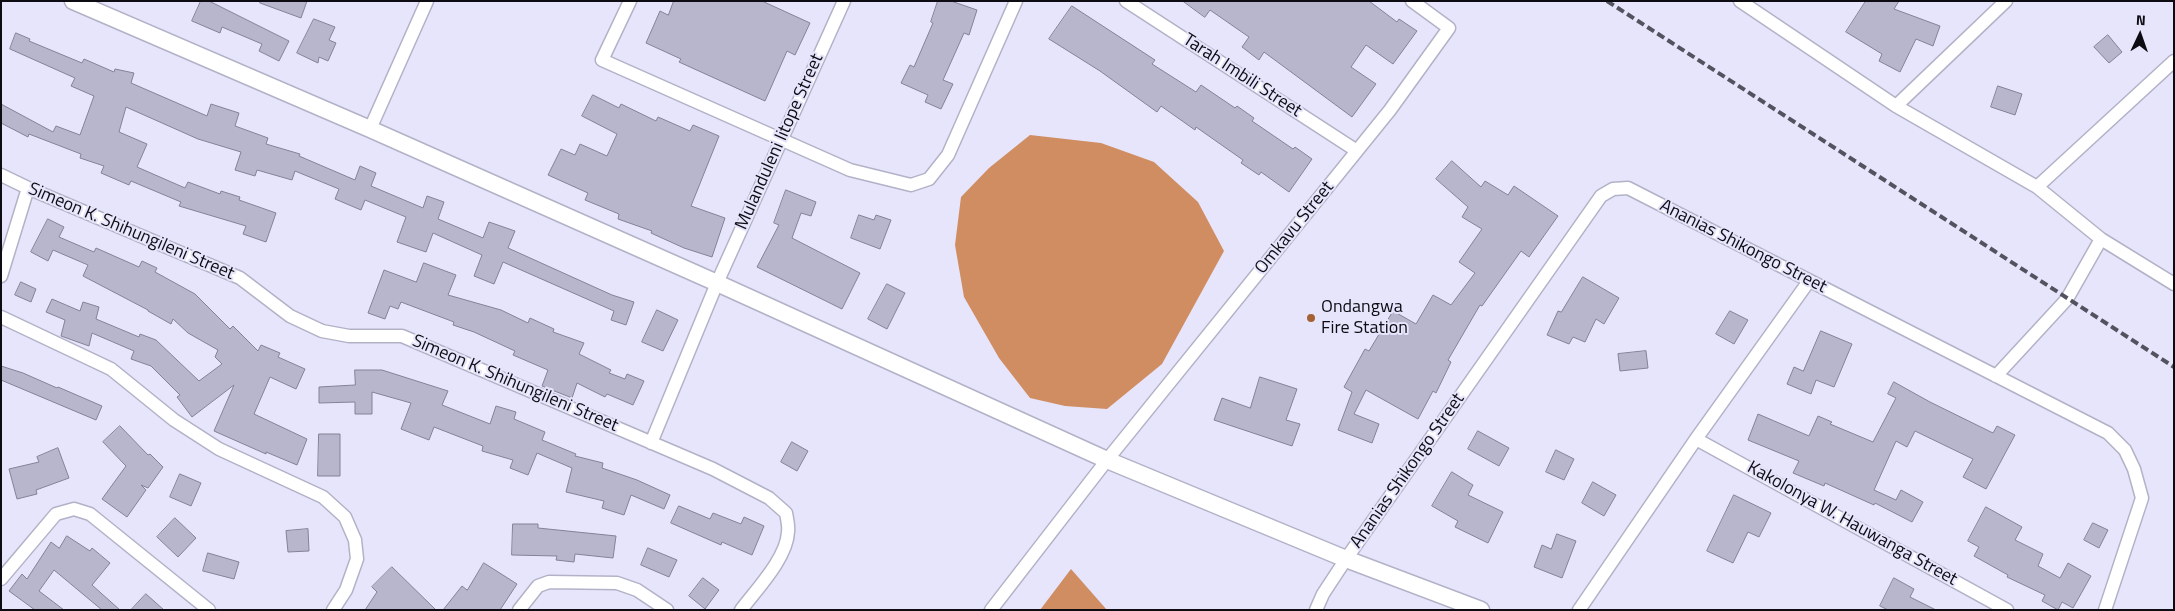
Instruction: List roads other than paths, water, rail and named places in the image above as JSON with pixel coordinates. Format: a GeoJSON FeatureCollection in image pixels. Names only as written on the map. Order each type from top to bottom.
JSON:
{"type":"FeatureCollection","features":[{"type":"Feature","properties":{"kind":"street"},"geometry":{"type":"LineString","coordinates":[[73,1],[370,129],[717,283],[1107,460],[1346,559],[1481,610]]}},
{"type":"Feature","properties":{"kind":"street"},"geometry":{"type":"LineString","coordinates":[[370,129],[427,1]]}},
{"type":"Feature","properties":{"kind":"street"},"geometry":{"type":"LineString","coordinates":[[630,1],[602,60],[850,170],[911,185],[929,179],[948,155],[1016,1]]}},
{"type":"Feature","properties":{"kind":"street","name":"Mulanduleni Iitope Street"},"geometry":{"type":"LineString","coordinates":[[651,443],[717,283],[844,1]]}},
{"type":"Feature","properties":{"kind":"street","name":"Tarah Imbili Street"},"geometry":{"type":"LineString","coordinates":[[1126,1],[1358,151]]}},
{"type":"Feature","properties":{"kind":"street","name":"Omkavu Street"},"geometry":{"type":"LineString","coordinates":[[991,610],[1107,460],[1358,151],[1449,28],[1412,1]]}},
{"type":"Feature","properties":{"kind":"street"},"geometry":{"type":"LineString","coordinates":[[1896,106],[2006,1]]}},
{"type":"Feature","properties":{"kind":"street"},"geometry":{"type":"LineString","coordinates":[[1747,3],[1896,106],[2037,187],[2101,239],[2174,284]]}},
{"type":"Feature","properties":{"kind":"street"},"geometry":{"type":"LineString","coordinates":[[2037,187],[2174,61]]}},
{"type":"Feature","properties":{"kind":"street","name":"Simeon K. Shihungileni Street"},"geometry":{"type":"LineString","coordinates":[[1,175],[240,278],[290,316],[322,331],[350,336],[402,336],[713,469],[769,498],[786,512],[788,533],[784,550],[771,571],[741,610]]}},
{"type":"Feature","properties":{"kind":"street"},"geometry":{"type":"LineString","coordinates":[[1,276],[28,188]]}},
{"type":"Feature","properties":{"kind":"street","name":"Ananias Shikongo Street"},"geometry":{"type":"LineString","coordinates":[[1316,610],[1323,594],[1346,559],[1601,196],[1613,188],[1628,188],[2108,433],[2125,450],[2134,469],[2142,498],[2105,610]]}},
{"type":"Feature","properties":{"kind":"street"},"geometry":{"type":"LineString","coordinates":[[1996,376],[2067,299],[2101,239]]}},
{"type":"Feature","properties":{"kind":"street"},"geometry":{"type":"LineString","coordinates":[[1580,610],[1696,439],[1809,281]]}},
{"type":"Feature","properties":{"kind":"street"},"geometry":{"type":"LineString","coordinates":[[1,317],[111,369],[174,420],[219,449],[323,497],[345,517],[355,540],[357,559],[346,590],[333,610]]}},
{"type":"Feature","properties":{"kind":"street","name":"Kakolonya W. Hauwanga Street"},"geometry":{"type":"LineString","coordinates":[[1696,439],[2007,610]]}},
{"type":"Feature","properties":{"kind":"street"},"geometry":{"type":"LineString","coordinates":[[1,579],[56,514],[74,509],[90,514],[208,610]]}},
{"type":"Feature","properties":{"kind":"street"},"geometry":{"type":"LineString","coordinates":[[520,610],[538,586],[549,582],[617,583],[628,585],[667,610]]}},
{"type":"Feature","properties":{"kind":"railway"},"geometry":{"type":"LineString","coordinates":[[1607,1],[2174,367]]}},
{"type":"Feature","properties":{"kind":"place","name":"Ondangwa Fire Station"},"geometry":{"type":"Point","coordinates":[1311,318]}}]}
